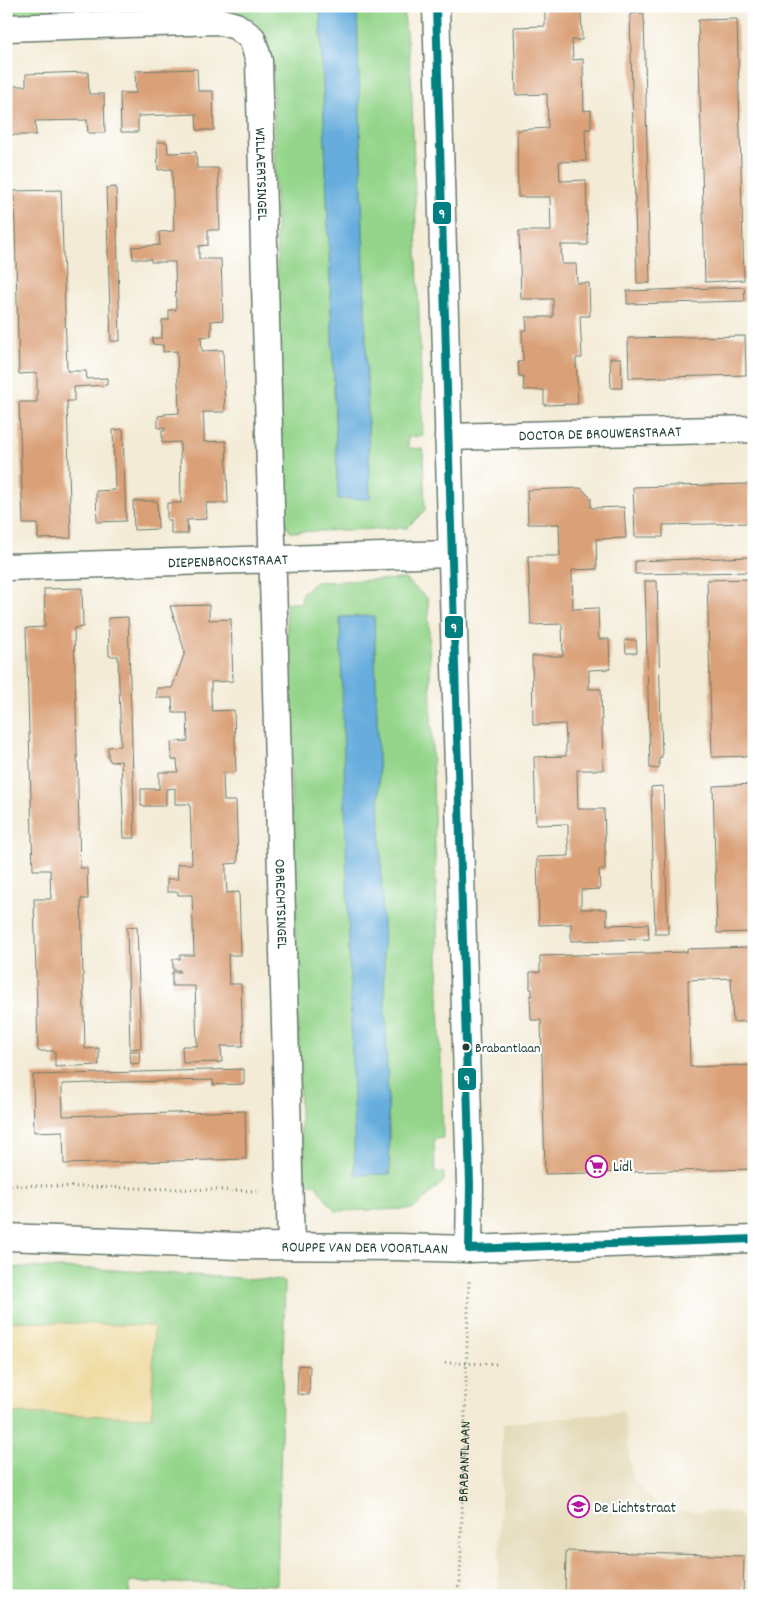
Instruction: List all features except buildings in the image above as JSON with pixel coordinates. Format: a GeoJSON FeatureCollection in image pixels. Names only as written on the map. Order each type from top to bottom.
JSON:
{"type":"FeatureCollection","features":[{"type":"Feature","properties":{"kind":"street"},"geometry":{"type":"LineString","coordinates":[[436,6],[470,1185],[469,1250]]}},
{"type":"Feature","properties":{"kind":"street","name":"WILLAERTSINGEL"},"geometry":{"type":"LineString","coordinates":[[6,28],[218,21],[236,26],[252,38],[259,61],[272,560]]}},
{"type":"Feature","properties":{"kind":"street","name":"DOCTOR DE BROUWERSTRAAT"},"geometry":{"type":"LineString","coordinates":[[448,437],[754,429]]}},
{"type":"Feature","properties":{"kind":"street","name":"DIEPENBROCKSTRAAT"},"geometry":{"type":"LineString","coordinates":[[6,567],[451,554]]}},
{"type":"Feature","properties":{"kind":"street","name":"OBRECHTSINGEL"},"geometry":{"type":"LineString","coordinates":[[272,560],[291,1246]]}},
{"type":"Feature","properties":{"kind":"street","name":"ROUPPE VAN DER VOORTLAAN"},"geometry":{"type":"LineString","coordinates":[[6,1237],[238,1246],[398,1247],[469,1250],[754,1239]]}},
{"type":"Feature","properties":{"kind":"path"},"geometry":{"type":"LineString","coordinates":[[6,1185],[289,1192]]}},
{"type":"Feature","properties":{"kind":"path","name":"BRABANTLAAN"},"geometry":{"type":"LineString","coordinates":[[454,1596],[460,1581],[469,1250]]}},
{"type":"Feature","properties":{"kind":"path"},"geometry":{"type":"LineString","coordinates":[[445,1363],[498,1364]]}},
{"type":"Feature","properties":{"kind":"shaded area","name":"De Lichtstraat"},"geometry":{"type":"Polygon","coordinates":[[[624,1411],[632,1478],[656,1503],[657,1511],[738,1512],[754,1539],[754,1596],[498,1596],[503,1424],[624,1411]]]}},
{"type":"Feature","properties":{"kind":"green space"},"geometry":{"type":"Polygon","coordinates":[[[6,6],[320,6],[338,498],[370,498],[357,6],[403,6],[411,76],[423,436],[408,437],[408,448],[423,449],[425,510],[407,528],[290,532],[285,522],[283,511],[272,61],[267,40],[258,25],[244,15],[223,9],[6,14],[6,6]]]}},
{"type":"Feature","properties":{"kind":"green space"},"geometry":{"type":"Polygon","coordinates":[[[405,579],[428,599],[443,1138],[434,1139],[435,1172],[444,1173],[444,1181],[413,1209],[335,1211],[317,1184],[302,1183],[286,603],[301,603],[302,593],[316,582],[405,579]],[[374,616],[340,617],[390,1174],[374,616]]]}},
{"type":"Feature","properties":{"kind":"green space"},"geometry":{"type":"Polygon","coordinates":[[[6,1267],[97,1269],[285,1281],[277,1585],[130,1582],[129,1596],[6,1596],[6,1267]]]}},
{"type":"Feature","properties":{"kind":"sand"},"geometry":{"type":"Polygon","coordinates":[[[10,1321],[154,1326],[152,1417],[7,1413],[10,1321]]]}},
{"type":"Feature","properties":{"kind":"water"},"geometry":{"type":"Polygon","coordinates":[[[320,6],[357,6],[370,499],[338,499],[320,6]]]}},
{"type":"Feature","properties":{"kind":"water"},"geometry":{"type":"Polygon","coordinates":[[[374,616],[390,1174],[355,1175],[340,617],[374,616]]]}},
{"type":"Feature","properties":{"kind":"transit line","name":"9"},"geometry":{"type":"LineString","coordinates":[[436,6],[470,1185],[469,1249]]}},
{"type":"Feature","properties":{"kind":"transit line","name":"9"},"geometry":{"type":"LineString","coordinates":[[469,1249],[754,1239]]}},
{"type":"Feature","properties":{"kind":"place","name":"Brabantlaan"},"geometry":{"type":"Point","coordinates":[466,1047]}},
{"type":"Feature","properties":{"kind":"place","name":"Lidl"},"geometry":{"type":"Point","coordinates":[597,1166]}},
{"type":"Feature","properties":{"kind":"place","name":"De Lichtstraat"},"geometry":{"type":"Point","coordinates":[578,1507]}}]}
